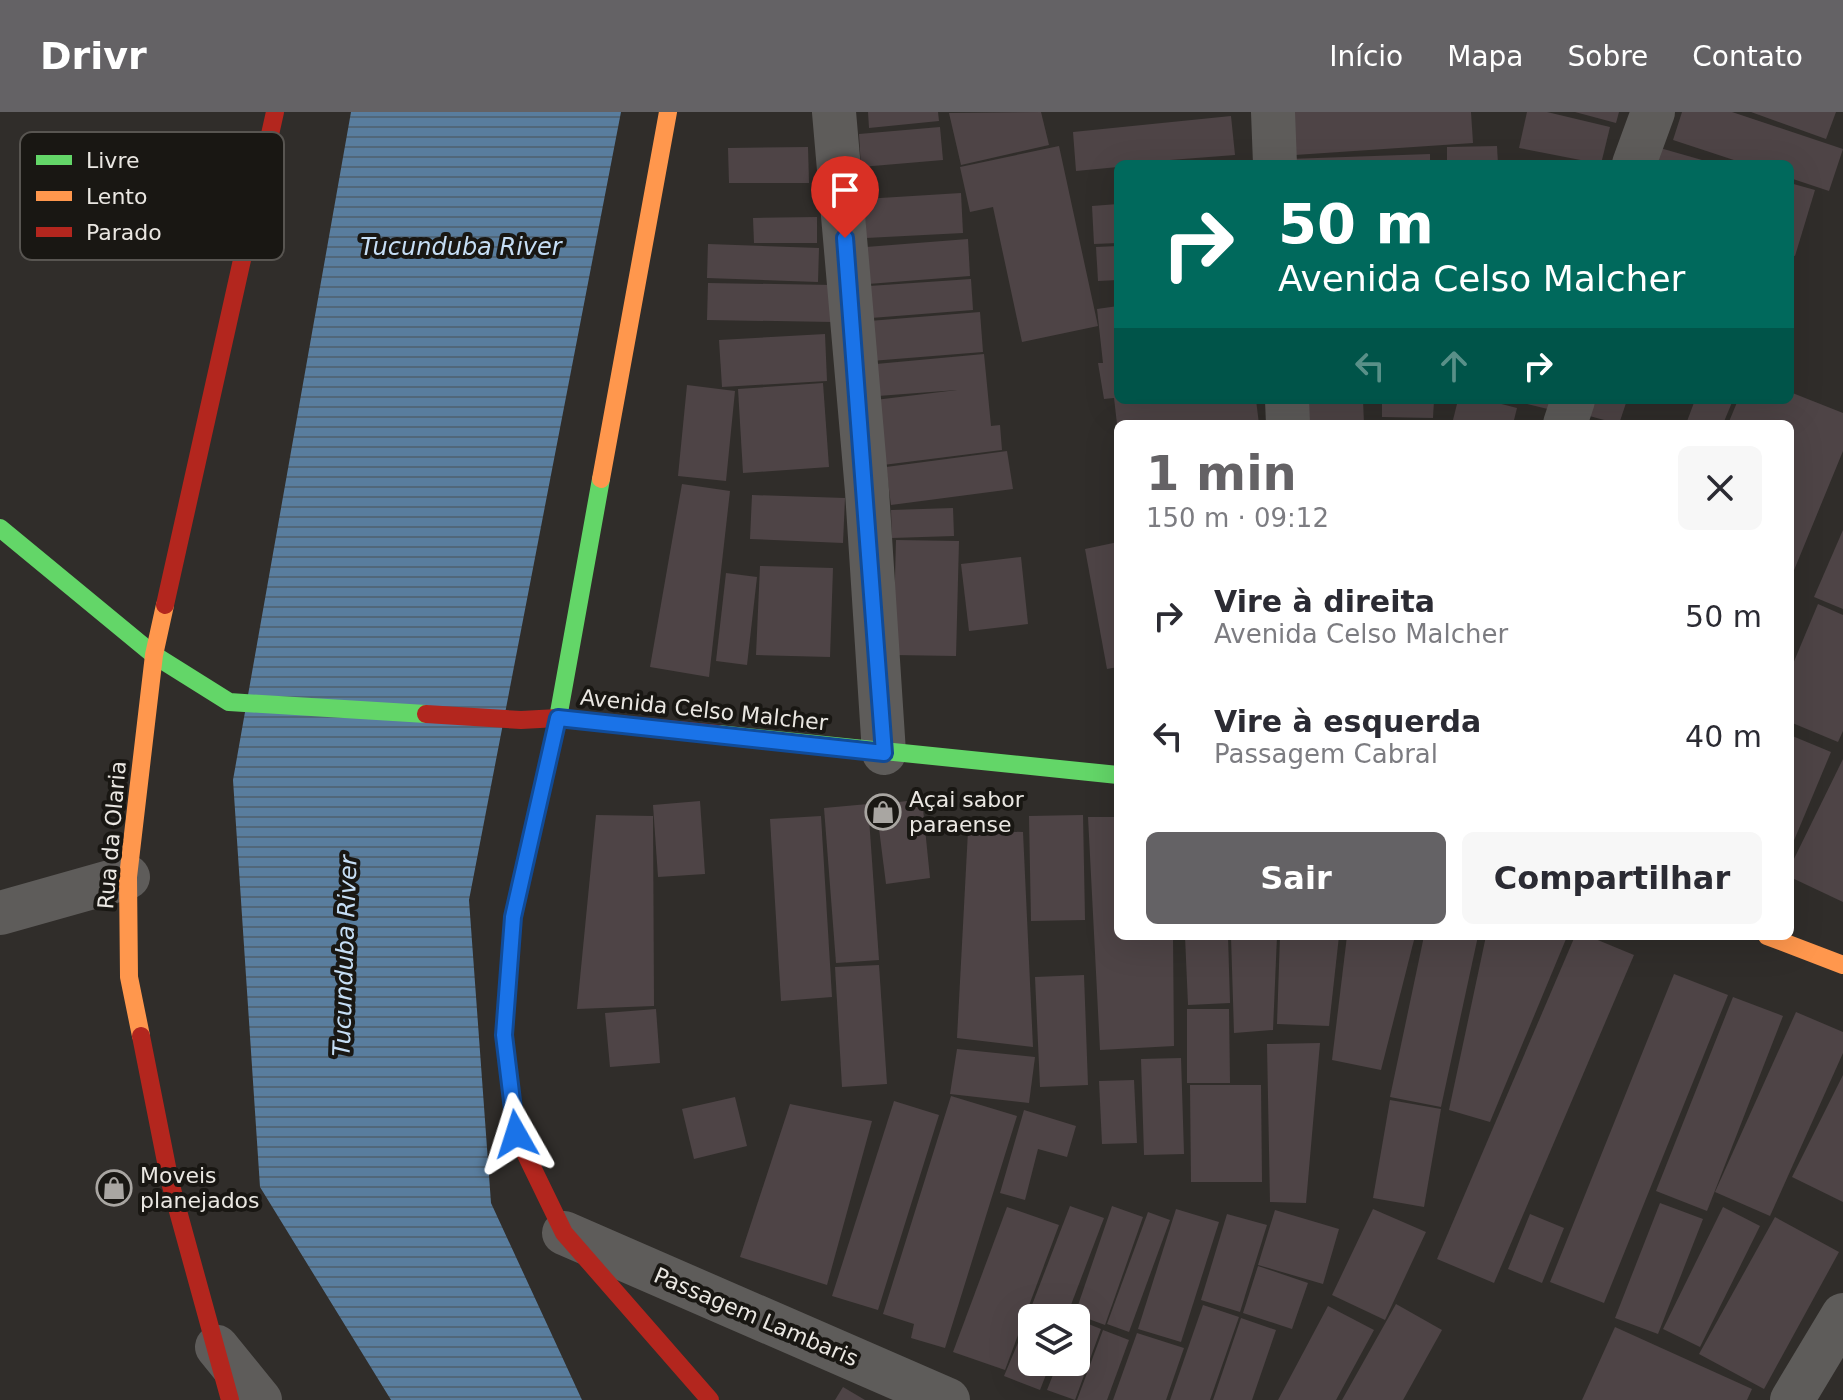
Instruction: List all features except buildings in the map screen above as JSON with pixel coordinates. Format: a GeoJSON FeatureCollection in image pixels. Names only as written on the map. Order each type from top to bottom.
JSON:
{"type":"FeatureCollection","features":[{"type":"Feature","properties":{"kind":"street","name":"Rua da Olaria"},"geometry":{"type":"LineString","coordinates":[[271,132],[275,112]]}},
{"type":"Feature","properties":{"kind":"street"},"geometry":{"type":"LineString","coordinates":[[668,112],[558,718],[513,917],[504,1035],[516,1134],[564,1233],[710,1400]]}},
{"type":"Feature","properties":{"kind":"street"},"geometry":{"type":"LineString","coordinates":[[834,112],[867,491],[884,753]]}},
{"type":"Feature","properties":{"kind":"street"},"geometry":{"type":"LineString","coordinates":[[1273,112],[1275,160]]}},
{"type":"Feature","properties":{"kind":"street"},"geometry":{"type":"LineString","coordinates":[[1635,160],[1653,112]]}},
{"type":"Feature","properties":{"kind":"street","name":"Rua da Olaria"},"geometry":{"type":"LineString","coordinates":[[230,1400],[170,1182],[129,977],[128,877],[154,655],[242,260]]}},
{"type":"Feature","properties":{"kind":"street"},"geometry":{"type":"LineString","coordinates":[[0,528],[154,655]]}},
{"type":"Feature","properties":{"kind":"street","name":"Avenida Celso Malcher"},"geometry":{"type":"LineString","coordinates":[[154,655],[229,702],[521,720],[558,718],[1114,775]]}},
{"type":"Feature","properties":{"kind":"street"},"geometry":{"type":"LineString","coordinates":[[0,913],[128,877]]}},
{"type":"Feature","properties":{"kind":"street"},"geometry":{"type":"LineString","coordinates":[[1777,940],[1843,965]]}},
{"type":"Feature","properties":{"kind":"street","name":"Passagem Lambaris"},"geometry":{"type":"LineString","coordinates":[[564,1233],[948,1400]]}},
{"type":"Feature","properties":{"kind":"street"},"geometry":{"type":"LineString","coordinates":[[1792,1400],[1843,1315]]}},
{"type":"Feature","properties":{"kind":"street"},"geometry":{"type":"LineString","coordinates":[[217,1347],[260,1400]]}},
{"type":"Feature","properties":{"kind":"water","name":"Tucunduba River"},"geometry":{"type":"Polygon","coordinates":[[[351,112],[621,112],[469,900],[491,1203],[582,1400],[391,1400],[260,1187],[233,780],[351,112]]]}},
{"type":"Feature","properties":{"kind":"traffic: fast"},"geometry":{"type":"LineString","coordinates":[[515,1123],[504,1035],[513,917],[558,718],[601,479]]}},
{"type":"Feature","properties":{"kind":"traffic: fast"},"geometry":{"type":"LineString","coordinates":[[0,528],[154,655],[229,702],[426,714]]}},
{"type":"Feature","properties":{"kind":"traffic: fast"},"geometry":{"type":"LineString","coordinates":[[718,734],[1114,775]]}},
{"type":"Feature","properties":{"kind":"traffic: slow"},"geometry":{"type":"LineString","coordinates":[[601,479],[668,112]]}},
{"type":"Feature","properties":{"kind":"traffic: slow"},"geometry":{"type":"LineString","coordinates":[[141,1036],[129,977],[128,877],[154,655],[165,605]]}},
{"type":"Feature","properties":{"kind":"traffic: slow"},"geometry":{"type":"LineString","coordinates":[[1777,940],[1843,965]]}},
{"type":"Feature","properties":{"kind":"traffic: jam"},"geometry":{"type":"LineString","coordinates":[[271,132],[275,112]]}},
{"type":"Feature","properties":{"kind":"traffic: jam"},"geometry":{"type":"LineString","coordinates":[[165,605],[242,260]]}},
{"type":"Feature","properties":{"kind":"traffic: jam"},"geometry":{"type":"LineString","coordinates":[[426,714],[521,720],[558,718],[718,734]]}},
{"type":"Feature","properties":{"kind":"traffic: jam"},"geometry":{"type":"LineString","coordinates":[[141,1036],[170,1182],[230,1400]]}},
{"type":"Feature","properties":{"kind":"traffic: jam"},"geometry":{"type":"LineString","coordinates":[[515,1123],[516,1134],[564,1233],[710,1400]]}},
{"type":"Feature","properties":{"kind":"place","name":"Açai sabor paraense"},"geometry":{"type":"Point","coordinates":[883,812]}},
{"type":"Feature","properties":{"kind":"place","name":"Moveis planejados"},"geometry":{"type":"Point","coordinates":[114,1188]}},
{"type":"Feature","properties":{"kind":"route"},"geometry":{"type":"LineString","coordinates":[[516,1134],[504,1035],[513,917],[558,718],[884,753],[867,491],[845,238]]}}]}
